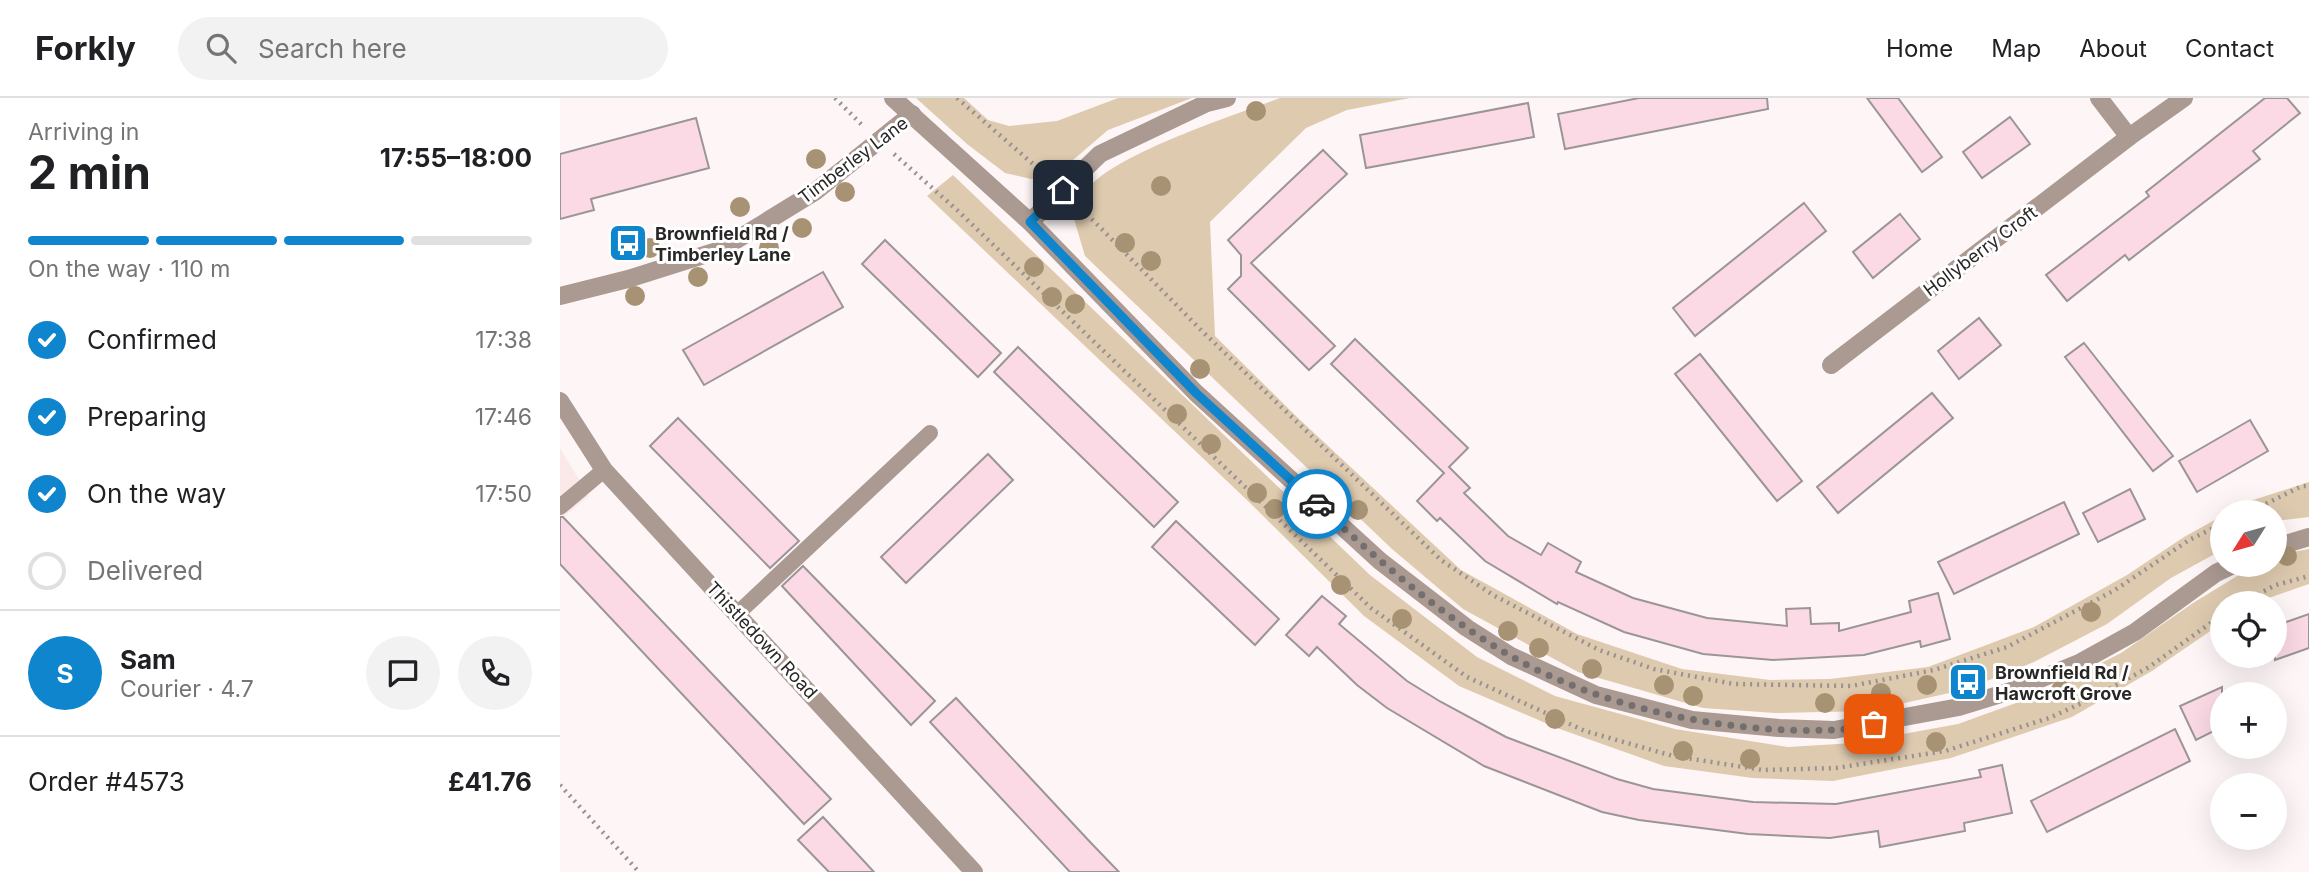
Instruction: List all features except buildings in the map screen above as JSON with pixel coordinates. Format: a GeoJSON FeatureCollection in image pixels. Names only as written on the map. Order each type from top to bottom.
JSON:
{"type":"FeatureCollection","features":[{"type":"Feature","properties":{"kind":"street"},"geometry":{"type":"LineString","coordinates":[[893,98],[1030,222],[1196,393],[1380,561],[1467,628],[1511,656],[1596,695],[1692,720],[1779,729],[1834,730],[1959,707],[2011,691],[2079,663],[2134,632],[2210,577]]}},
{"type":"Feature","properties":{"kind":"street"},"geometry":{"type":"LineString","coordinates":[[1030,222],[1100,154],[1207,103],[1227,98]]}},
{"type":"Feature","properties":{"kind":"street"},"geometry":{"type":"LineString","coordinates":[[2099,98],[2129,137]]}},
{"type":"Feature","properties":{"kind":"street","name":"Hollyberry Croft"},"geometry":{"type":"LineString","coordinates":[[1831,365],[2184,98]]}},
{"type":"Feature","properties":{"kind":"street","name":"Timberley Lane"},"geometry":{"type":"LineString","coordinates":[[561,294],[628,279],[720,250],[816,191],[912,114]]}},
{"type":"Feature","properties":{"kind":"street","name":"Thistledown Road"},"geometry":{"type":"LineString","coordinates":[[560,401],[604,470],[974,872]]}},
{"type":"Feature","properties":{"kind":"street"},"geometry":{"type":"LineString","coordinates":[[2287,543],[2309,537]]}},
{"type":"Feature","properties":{"kind":"lane"},"geometry":{"type":"LineString","coordinates":[[737,614],[930,433]]}},
{"type":"Feature","properties":{"kind":"lane"},"geometry":{"type":"LineString","coordinates":[[560,507],[604,470]]}},
{"type":"Feature","properties":{"kind":"path"},"geometry":{"type":"LineString","coordinates":[[835,98],[957,210],[1371,608],[1467,677],[1585,731],[1673,756],[1763,770],[1836,768],[1945,751],[2049,718],[2093,698],[2149,667],[2210,624]]}},
{"type":"Feature","properties":{"kind":"path"},"geometry":{"type":"LineString","coordinates":[[957,98],[1063,190],[1202,331],[1441,560],[1493,595],[1599,650],[1654,668],[1734,684],[1851,686],[1934,670],[2007,647],[2115,590],[2189,540],[2210,530]]}},
{"type":"Feature","properties":{"kind":"path"},"geometry":{"type":"LineString","coordinates":[[2273,500],[2302,486],[2309,486]]}},
{"type":"Feature","properties":{"kind":"path"},"geometry":{"type":"LineString","coordinates":[[2264,591],[2309,576]]}},
{"type":"Feature","properties":{"kind":"path"},"geometry":{"type":"LineString","coordinates":[[560,785],[639,872]]}},
{"type":"Feature","properties":{"kind":"shaded area"},"geometry":{"type":"Polygon","coordinates":[[[916,98],[964,98],[988,120],[1009,126],[1057,121],[1118,98],[1192,98],[1108,130],[1052,178],[1031,179],[1005,173],[967,144],[916,98]]]}},
{"type":"Feature","properties":{"kind":"shaded area"},"geometry":{"type":"Polygon","coordinates":[[[1280,98],[1410,98],[1347,110],[1306,128],[1210,222],[1215,336],[1297,417],[1461,570],[1577,634],[1682,669],[1770,680],[1830,679],[1928,667],[2034,627],[2127,575],[2210,523],[2210,557],[2171,578],[2107,624],[2034,662],[1967,689],[1869,711],[1775,713],[1703,708],[1578,672],[1463,609],[1392,549],[1085,256],[1074,219],[1087,190],[1121,163],[1206,125],[1280,98]]]}},
{"type":"Feature","properties":{"kind":"shaded area"},"geometry":{"type":"Polygon","coordinates":[[[953,175],[1370,575],[1477,657],[1555,696],[1675,729],[1788,747],[1854,743],[1958,724],[2038,695],[2121,653],[2210,593],[2210,631],[2152,671],[2072,717],[1951,758],[1833,781],[1753,778],[1664,766],[1557,728],[1459,686],[1364,616],[1249,502],[927,196],[953,175]]]}},
{"type":"Feature","properties":{"kind":"shaded area"},"geometry":{"type":"Polygon","coordinates":[[[560,448],[589,496],[560,520],[560,448]]]}},
{"type":"Feature","properties":{"kind":"shaded area"},"geometry":{"type":"Polygon","coordinates":[[[2309,482],[2309,517],[2287,520],[2287,500],[2253,500],[2309,482]]]}},
{"type":"Feature","properties":{"kind":"shaded area"},"geometry":{"type":"Polygon","coordinates":[[[2309,549],[2309,584],[2287,592],[2213,591],[2234,578],[2287,578],[2287,553],[2309,549]]]}},
{"type":"Feature","properties":{"kind":"way so far"},"geometry":{"type":"LineString","coordinates":[[1317,504],[1380,561],[1467,628],[1511,656],[1596,695],[1692,720],[1779,729],[1834,730],[1874,724]]}},
{"type":"Feature","properties":{"kind":"place","name":"Brownfield Rd / Timberley Lane"},"geometry":{"type":"Point","coordinates":[628,243]}},
{"type":"Feature","properties":{"kind":"place","name":"Brownfield Rd / Hawcroft Grove"},"geometry":{"type":"Point","coordinates":[1968,682]}},
{"type":"Feature","properties":{"kind":"route"},"geometry":{"type":"LineString","coordinates":[[1063,190],[1030,222],[1196,393],[1317,504]]}}]}
